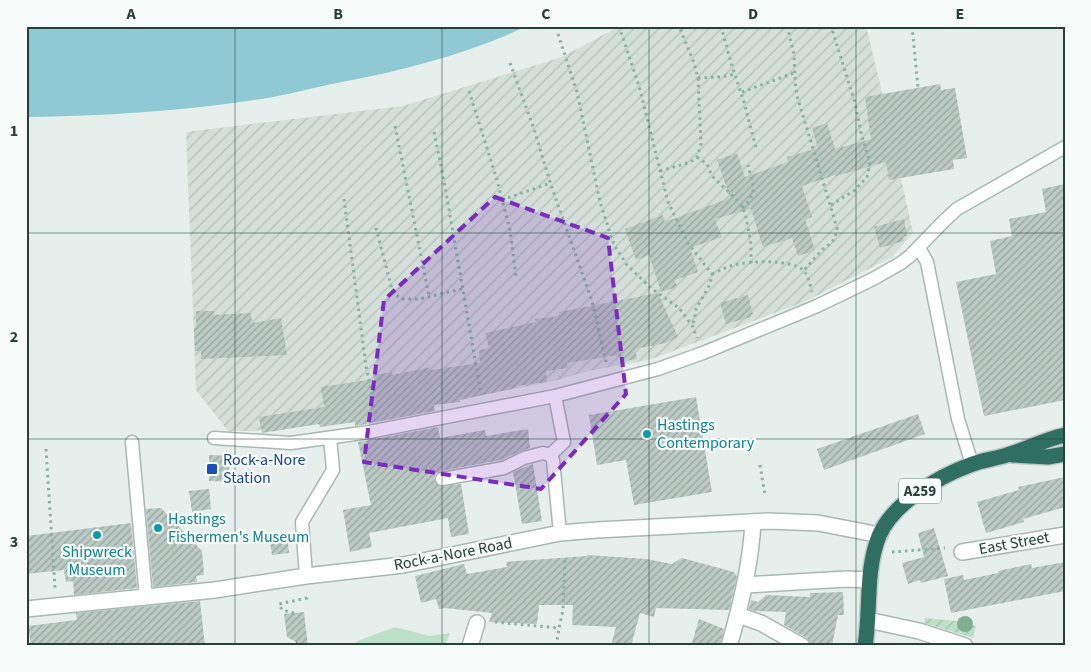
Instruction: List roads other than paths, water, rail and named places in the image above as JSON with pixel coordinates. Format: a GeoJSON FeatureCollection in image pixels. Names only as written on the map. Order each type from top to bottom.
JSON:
{"type":"FeatureCollection","features":[{"type":"Feature","properties":{"kind":"highway","name":"A259"},"geometry":{"type":"LineString","coordinates":[[866,646],[870,580],[874,554],[880,534],[897,510],[925,487],[944,476],[972,464],[1008,455],[1046,439],[1065,435]]}},
{"type":"Feature","properties":{"kind":"highway","name":"A259"},"geometry":{"type":"LineString","coordinates":[[1008,455],[1048,457],[1065,454]]}},
{"type":"Feature","properties":{"kind":"street","name":"Rock-a-Nore Road"},"geometry":{"type":"LineString","coordinates":[[26,609],[146,598],[262,584],[306,576],[403,564],[560,534],[653,526],[753,522],[818,523],[880,534]]}},
{"type":"Feature","properties":{"kind":"street"},"geometry":{"type":"LineString","coordinates":[[729,646],[745,585],[753,522]]}},
{"type":"Feature","properties":{"kind":"street","name":"East Street"},"geometry":{"type":"LineString","coordinates":[[962,552],[1065,535]]}},
{"type":"Feature","properties":{"kind":"street"},"geometry":{"type":"LineString","coordinates":[[745,585],[846,579],[870,580]]}},
{"type":"Feature","properties":{"kind":"street"},"geometry":{"type":"LineString","coordinates":[[738,615],[761,623],[802,646]]}},
{"type":"Feature","properties":{"kind":"street"},"geometry":{"type":"LineString","coordinates":[[868,620],[919,631],[965,646]]}},
{"type":"Feature","properties":{"kind":"street"},"geometry":{"type":"LineString","coordinates":[[470,646],[477,623]]}},
{"type":"Feature","properties":{"kind":"lane"},"geometry":{"type":"LineString","coordinates":[[214,438],[291,443],[379,430],[555,396],[610,382],[703,353],[817,306],[901,263],[957,209],[1065,147]]}},
{"type":"Feature","properties":{"kind":"lane"},"geometry":{"type":"LineString","coordinates":[[918,248],[927,262],[958,419],[972,464]]}},
{"type":"Feature","properties":{"kind":"lane"},"geometry":{"type":"LineString","coordinates":[[550,455],[564,442],[555,396]]}},
{"type":"Feature","properties":{"kind":"lane"},"geometry":{"type":"LineString","coordinates":[[306,576],[302,522],[333,470],[330,438]]}},
{"type":"Feature","properties":{"kind":"lane"},"geometry":{"type":"LineString","coordinates":[[132,442],[146,598]]}},
{"type":"Feature","properties":{"kind":"lane"},"geometry":{"type":"LineString","coordinates":[[442,479],[504,468],[524,458],[543,453],[550,455],[553,460],[560,534]]}},
{"type":"Feature","properties":{"kind":"water"},"geometry":{"type":"Polygon","coordinates":[[[26,26],[527,26],[505,36],[437,60],[271,97],[202,107],[144,112],[26,117],[26,26]]]}},
{"type":"Feature","properties":{"kind":"place","name":"Hastings Contemporary"},"geometry":{"type":"Point","coordinates":[647,434]}},
{"type":"Feature","properties":{"kind":"place","name":"Rock-a-Nore Station"},"geometry":{"type":"Point","coordinates":[212,469]}},
{"type":"Feature","properties":{"kind":"place","name":"Hastings Fishermen's Museum"},"geometry":{"type":"Point","coordinates":[158,528]}},
{"type":"Feature","properties":{"kind":"place","name":"Shipwreck Museum"},"geometry":{"type":"Point","coordinates":[97,535]}}]}
